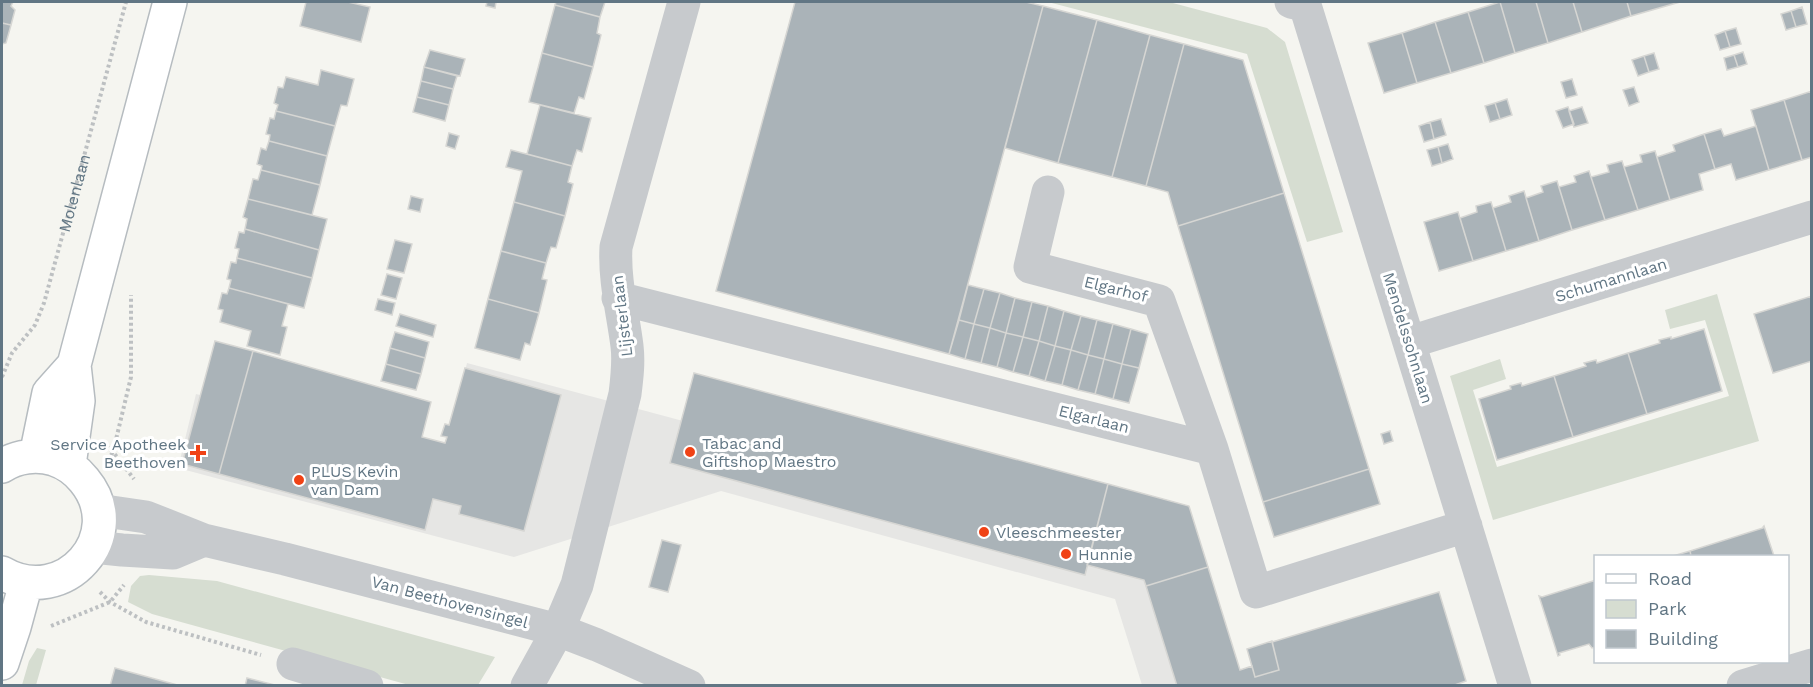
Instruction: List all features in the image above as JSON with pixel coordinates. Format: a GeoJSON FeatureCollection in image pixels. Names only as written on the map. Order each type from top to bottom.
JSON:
{"type":"FeatureCollection","features":[{"type":"Feature","properties":{"kind":"main road"},"geometry":{"type":"LineString","coordinates":[[69,465],[78,401],[74,365],[171,2]]}},
{"type":"Feature","properties":{"kind":"main road"},"geometry":{"type":"LineString","coordinates":[[36,456],[49,393],[74,365]]}},
{"type":"Feature","properties":{"kind":"main road"},"geometry":{"type":"LineString","coordinates":[[2,466],[21,458],[36,456],[58,460],[69,465],[88,484],[95,496],[99,522],[93,547],[87,557],[70,573],[49,582],[37,583],[14,578],[14,627],[2,663]]}},
{"type":"Feature","properties":{"kind":"street","name":"Lijsterlaan"},"geometry":{"type":"LineString","coordinates":[[527,686],[558,630],[577,585],[626,394],[627,347],[618,298],[615,262],[619,236],[684,2]]}},
{"type":"Feature","properties":{"kind":"street","name":"Mendelssohnlaan"},"geometry":{"type":"LineString","coordinates":[[1303,3],[1515,686]]}},
{"type":"Feature","properties":{"kind":"street","name":"Elgarhof"},"geometry":{"type":"LineString","coordinates":[[1048,192],[1030,267],[1159,301],[1212,449]]}},
{"type":"Feature","properties":{"kind":"street","name":"Schumannlaan"},"geometry":{"type":"LineString","coordinates":[[1410,342],[1812,217]]}},
{"type":"Feature","properties":{"kind":"street","name":"Elgarlaan"},"geometry":{"type":"LineString","coordinates":[[618,298],[1212,449]]}},
{"type":"Feature","properties":{"kind":"street"},"geometry":{"type":"LineString","coordinates":[[1212,449],[1256,592],[1466,526]]}},
{"type":"Feature","properties":{"kind":"street","name":"Van Beethovensingel"},"geometry":{"type":"LineString","coordinates":[[98,510],[146,517],[204,540],[285,558],[558,630],[689,686]]}},
{"type":"Feature","properties":{"kind":"street"},"geometry":{"type":"LineString","coordinates":[[93,547],[173,553],[204,540]]}},
{"type":"Feature","properties":{"kind":"street"},"geometry":{"type":"LineString","coordinates":[[293,664],[367,686]]}},
{"type":"Feature","properties":{"kind":"street"},"geometry":{"type":"LineString","coordinates":[[1743,686],[1812,665]]}},
{"type":"Feature","properties":{"kind":"path","name":"Molenlaan"},"geometry":{"type":"LineString","coordinates":[[2,376],[12,353],[34,325],[44,303],[126,2]]}},
{"type":"Feature","properties":{"kind":"path"},"geometry":{"type":"LineString","coordinates":[[97,589],[111,602],[146,622],[293,664]]}},
{"type":"Feature","properties":{"kind":"shaded area"},"geometry":{"type":"Polygon","coordinates":[[[467,363],[1166,554],[1208,685],[1142,685],[1115,599],[721,491],[514,557],[178,468],[196,394],[443,459],[467,363]]]}},
{"type":"Feature","properties":{"kind":"green space"},"geometry":{"type":"Polygon","coordinates":[[[1048,2],[1169,2],[1267,28],[1285,42],[1343,232],[1307,242],[1247,54],[1048,2]]]}},
{"type":"Feature","properties":{"kind":"green space"},"geometry":{"type":"Polygon","coordinates":[[[1717,294],[1759,441],[1493,520],[1450,376],[1500,359],[1506,379],[1473,390],[1497,467],[1729,396],[1705,320],[1670,329],[1665,310],[1717,294]]]}},
{"type":"Feature","properties":{"kind":"green space"},"geometry":{"type":"Polygon","coordinates":[[[140,576],[217,581],[495,657],[478,685],[409,685],[152,614],[128,602],[131,586],[140,576]]]}},
{"type":"Feature","properties":{"kind":"green space"},"geometry":{"type":"Polygon","coordinates":[[[37,648],[46,650],[36,685],[22,685],[29,661],[37,648]]]}},
{"type":"Feature","properties":{"kind":"building"},"geometry":{"type":"Polygon","coordinates":[[[2,2],[13,2],[11,6],[15,10],[11,25],[2,23],[2,2]]]}},
{"type":"Feature","properties":{"kind":"building"},"geometry":{"type":"Polygon","coordinates":[[[306,2],[348,2],[370,7],[361,42],[300,26],[306,2]]]}},
{"type":"Feature","properties":{"kind":"building"},"geometry":{"type":"Polygon","coordinates":[[[487,2],[496,2],[495,8],[486,6],[487,2]]]}},
{"type":"Feature","properties":{"kind":"building"},"geometry":{"type":"Polygon","coordinates":[[[556,2],[605,2],[600,17],[555,5],[556,2]]]}},
{"type":"Feature","properties":{"kind":"building"},"geometry":{"type":"Polygon","coordinates":[[[795,2],[1026,2],[1043,6],[949,354],[716,291],[795,2]]]}},
{"type":"Feature","properties":{"kind":"building"},"geometry":{"type":"Polygon","coordinates":[[[1500,2],[1536,2],[1548,43],[1515,53],[1500,2]]]}},
{"type":"Feature","properties":{"kind":"building"},"geometry":{"type":"Polygon","coordinates":[[[1500,2],[1515,53],[1484,63],[1468,12],[1500,2]]]}},
{"type":"Feature","properties":{"kind":"building"},"geometry":{"type":"Polygon","coordinates":[[[1536,2],[1573,2],[1582,32],[1548,43],[1536,2]]]}},
{"type":"Feature","properties":{"kind":"building"},"geometry":{"type":"Polygon","coordinates":[[[1573,2],[1627,2],[1631,16],[1582,32],[1573,2]]]}},
{"type":"Feature","properties":{"kind":"building"},"geometry":{"type":"Polygon","coordinates":[[[1627,2],[1680,2],[1631,16],[1627,2]]]}},
{"type":"Feature","properties":{"kind":"building"},"geometry":{"type":"Polygon","coordinates":[[[555,5],[600,17],[597,33],[601,35],[593,67],[542,53],[555,5]]]}},
{"type":"Feature","properties":{"kind":"building"},"geometry":{"type":"Polygon","coordinates":[[[1043,6],[1097,20],[1058,163],[1005,148],[1043,6]]]}},
{"type":"Feature","properties":{"kind":"building"},"geometry":{"type":"Polygon","coordinates":[[[1802,7],[1807,24],[1796,27],[1791,11],[1802,7]]]}},
{"type":"Feature","properties":{"kind":"building"},"geometry":{"type":"Polygon","coordinates":[[[1791,11],[1796,27],[1786,30],[1781,14],[1791,11]]]}},
{"type":"Feature","properties":{"kind":"building"},"geometry":{"type":"Polygon","coordinates":[[[1468,12],[1484,63],[1451,73],[1435,22],[1468,12]]]}},
{"type":"Feature","properties":{"kind":"building"},"geometry":{"type":"Polygon","coordinates":[[[1097,20],[1150,35],[1112,177],[1058,163],[1097,20]]]}},
{"type":"Feature","properties":{"kind":"building"},"geometry":{"type":"Polygon","coordinates":[[[1435,22],[1451,73],[1417,83],[1402,33],[1435,22]]]}},
{"type":"Feature","properties":{"kind":"building"},"geometry":{"type":"Polygon","coordinates":[[[2,23],[11,25],[6,43],[2,44],[2,23]]]}},
{"type":"Feature","properties":{"kind":"building"},"geometry":{"type":"Polygon","coordinates":[[[1736,28],[1741,44],[1730,47],[1725,31],[1736,28]]]}},
{"type":"Feature","properties":{"kind":"building"},"geometry":{"type":"Polygon","coordinates":[[[1725,31],[1730,47],[1720,50],[1715,35],[1725,31]]]}},
{"type":"Feature","properties":{"kind":"building"},"geometry":{"type":"Polygon","coordinates":[[[1402,33],[1417,83],[1384,93],[1368,43],[1402,33]]]}},
{"type":"Feature","properties":{"kind":"building"},"geometry":{"type":"Polygon","coordinates":[[[1150,35],[1184,44],[1146,186],[1112,177],[1150,35]]]}},
{"type":"Feature","properties":{"kind":"building"},"geometry":{"type":"Polygon","coordinates":[[[1184,44],[1243,60],[1284,193],[1178,226],[1168,192],[1146,186],[1184,44]]]}},
{"type":"Feature","properties":{"kind":"building"},"geometry":{"type":"Polygon","coordinates":[[[430,50],[465,59],[460,76],[424,67],[430,50]]]}},
{"type":"Feature","properties":{"kind":"building"},"geometry":{"type":"Polygon","coordinates":[[[1743,52],[1747,64],[1738,67],[1734,55],[1743,52]]]}},
{"type":"Feature","properties":{"kind":"building"},"geometry":{"type":"Polygon","coordinates":[[[542,53],[593,67],[584,99],[579,97],[574,113],[529,102],[542,53]]]}},
{"type":"Feature","properties":{"kind":"building"},"geometry":{"type":"Polygon","coordinates":[[[1654,53],[1659,69],[1649,72],[1644,56],[1654,53]]]}},
{"type":"Feature","properties":{"kind":"building"},"geometry":{"type":"Polygon","coordinates":[[[1734,55],[1738,67],[1727,70],[1724,58],[1734,55]]]}},
{"type":"Feature","properties":{"kind":"building"},"geometry":{"type":"Polygon","coordinates":[[[1644,56],[1649,72],[1638,76],[1632,60],[1644,56]]]}},
{"type":"Feature","properties":{"kind":"building"},"geometry":{"type":"Polygon","coordinates":[[[424,67],[457,76],[453,89],[421,81],[424,67]]]}},
{"type":"Feature","properties":{"kind":"building"},"geometry":{"type":"Polygon","coordinates":[[[321,70],[354,79],[347,106],[341,105],[335,126],[276,111],[278,105],[274,103],[278,87],[283,88],[286,77],[318,85],[321,70]]]}},
{"type":"Feature","properties":{"kind":"building"},"geometry":{"type":"Polygon","coordinates":[[[1572,79],[1577,95],[1566,98],[1561,82],[1572,79]]]}},
{"type":"Feature","properties":{"kind":"building"},"geometry":{"type":"Polygon","coordinates":[[[421,81],[453,89],[449,105],[417,97],[421,81]]]}},
{"type":"Feature","properties":{"kind":"building"},"geometry":{"type":"Polygon","coordinates":[[[1634,87],[1639,102],[1629,106],[1623,90],[1634,87]]]}},
{"type":"Feature","properties":{"kind":"building"},"geometry":{"type":"Polygon","coordinates":[[[1812,91],[1812,157],[1802,160],[1784,100],[1812,91]]]}},
{"type":"Feature","properties":{"kind":"building"},"geometry":{"type":"Polygon","coordinates":[[[417,97],[449,105],[445,121],[413,112],[417,97]]]}},
{"type":"Feature","properties":{"kind":"building"},"geometry":{"type":"Polygon","coordinates":[[[1507,99],[1512,115],[1500,119],[1495,103],[1507,99]]]}},
{"type":"Feature","properties":{"kind":"building"},"geometry":{"type":"Polygon","coordinates":[[[1784,100],[1802,160],[1769,170],[1751,110],[1784,100]]]}},
{"type":"Feature","properties":{"kind":"building"},"geometry":{"type":"Polygon","coordinates":[[[1495,103],[1500,119],[1490,122],[1485,106],[1495,103]]]}},
{"type":"Feature","properties":{"kind":"building"},"geometry":{"type":"Polygon","coordinates":[[[540,105],[591,118],[582,152],[577,150],[572,166],[527,154],[540,105]]]}},
{"type":"Feature","properties":{"kind":"building"},"geometry":{"type":"Polygon","coordinates":[[[1568,107],[1574,124],[1563,128],[1556,111],[1568,107]]]}},
{"type":"Feature","properties":{"kind":"building"},"geometry":{"type":"Polygon","coordinates":[[[1582,107],[1588,123],[1574,127],[1569,111],[1582,107]]]}},
{"type":"Feature","properties":{"kind":"building"},"geometry":{"type":"Polygon","coordinates":[[[276,111],[335,126],[327,156],[269,141],[270,135],[266,134],[270,118],[274,119],[276,111]]]}},
{"type":"Feature","properties":{"kind":"building"},"geometry":{"type":"Polygon","coordinates":[[[1441,119],[1446,135],[1434,139],[1430,122],[1441,119]]]}},
{"type":"Feature","properties":{"kind":"building"},"geometry":{"type":"Polygon","coordinates":[[[1430,122],[1434,139],[1424,142],[1419,126],[1430,122]]]}},
{"type":"Feature","properties":{"kind":"building"},"geometry":{"type":"Polygon","coordinates":[[[1756,126],[1769,170],[1736,180],[1731,164],[1715,169],[1704,134],[1721,129],[1724,136],[1756,126]]]}},
{"type":"Feature","properties":{"kind":"building"},"geometry":{"type":"Polygon","coordinates":[[[449,133],[459,136],[455,149],[446,146],[449,133]]]}},
{"type":"Feature","properties":{"kind":"building"},"geometry":{"type":"Polygon","coordinates":[[[1704,134],[1715,169],[1699,174],[1703,190],[1670,200],[1657,157],[1675,151],[1673,145],[1704,134]]]}},
{"type":"Feature","properties":{"kind":"building"},"geometry":{"type":"Polygon","coordinates":[[[269,141],[327,156],[320,185],[261,170],[262,166],[257,164],[261,148],[266,150],[269,141]]]}},
{"type":"Feature","properties":{"kind":"building"},"geometry":{"type":"Polygon","coordinates":[[[1448,144],[1453,159],[1442,163],[1438,147],[1448,144]]]}},
{"type":"Feature","properties":{"kind":"building"},"geometry":{"type":"Polygon","coordinates":[[[1438,147],[1442,163],[1432,166],[1427,150],[1438,147]]]}},
{"type":"Feature","properties":{"kind":"building"},"geometry":{"type":"Polygon","coordinates":[[[511,150],[572,166],[568,182],[573,184],[565,216],[514,202],[522,171],[506,167],[511,150]]]}},
{"type":"Feature","properties":{"kind":"building"},"geometry":{"type":"Polygon","coordinates":[[[1655,151],[1670,200],[1638,210],[1624,167],[1642,162],[1640,155],[1655,151]]]}},
{"type":"Feature","properties":{"kind":"building"},"geometry":{"type":"Polygon","coordinates":[[[1622,161],[1638,210],[1605,220],[1591,177],[1609,172],[1607,165],[1622,161]]]}},
{"type":"Feature","properties":{"kind":"building"},"geometry":{"type":"Polygon","coordinates":[[[261,170],[320,185],[312,215],[248,199],[253,179],[258,180],[261,170]]]}},
{"type":"Feature","properties":{"kind":"building"},"geometry":{"type":"Polygon","coordinates":[[[1589,171],[1605,220],[1572,230],[1559,187],[1576,182],[1574,176],[1589,171]]]}},
{"type":"Feature","properties":{"kind":"building"},"geometry":{"type":"Polygon","coordinates":[[[1557,181],[1572,230],[1539,241],[1526,198],[1543,192],[1541,186],[1557,181]]]}},
{"type":"Feature","properties":{"kind":"building"},"geometry":{"type":"Polygon","coordinates":[[[1524,191],[1539,241],[1506,251],[1493,208],[1511,202],[1509,196],[1524,191]]]}},
{"type":"Feature","properties":{"kind":"building"},"geometry":{"type":"Polygon","coordinates":[[[1284,193],[1369,469],[1263,502],[1178,226],[1284,193]]]}},
{"type":"Feature","properties":{"kind":"building"},"geometry":{"type":"Polygon","coordinates":[[[411,196],[423,199],[420,212],[408,209],[411,196]]]}},
{"type":"Feature","properties":{"kind":"building"},"geometry":{"type":"Polygon","coordinates":[[[248,199],[327,219],[319,250],[245,229],[247,219],[243,217],[248,199]]]}},
{"type":"Feature","properties":{"kind":"building"},"geometry":{"type":"Polygon","coordinates":[[[514,202],[565,216],[556,248],[551,247],[546,263],[501,251],[514,202]]]}},
{"type":"Feature","properties":{"kind":"building"},"geometry":{"type":"Polygon","coordinates":[[[1491,202],[1506,251],[1473,261],[1460,218],[1477,212],[1476,206],[1491,202]]]}},
{"type":"Feature","properties":{"kind":"building"},"geometry":{"type":"Polygon","coordinates":[[[1458,212],[1473,261],[1439,271],[1424,222],[1458,212]]]}},
{"type":"Feature","properties":{"kind":"building"},"geometry":{"type":"Polygon","coordinates":[[[245,229],[319,250],[312,278],[237,258],[239,249],[235,248],[239,232],[244,233],[245,229]]]}},
{"type":"Feature","properties":{"kind":"building"},"geometry":{"type":"Polygon","coordinates":[[[395,240],[412,244],[404,273],[387,269],[395,240]]]}},
{"type":"Feature","properties":{"kind":"building"},"geometry":{"type":"Polygon","coordinates":[[[501,251],[546,263],[542,279],[547,280],[539,313],[488,299],[501,251]]]}},
{"type":"Feature","properties":{"kind":"building"},"geometry":{"type":"Polygon","coordinates":[[[237,258],[312,278],[304,308],[229,288],[231,280],[227,279],[231,262],[236,263],[237,258]]]}},
{"type":"Feature","properties":{"kind":"building"},"geometry":{"type":"Polygon","coordinates":[[[387,274],[402,278],[396,299],[381,295],[387,274]]]}},
{"type":"Feature","properties":{"kind":"building"},"geometry":{"type":"Polygon","coordinates":[[[968,285],[984,289],[974,324],[959,320],[968,285]]]}},
{"type":"Feature","properties":{"kind":"building"},"geometry":{"type":"Polygon","coordinates":[[[229,288],[288,304],[282,326],[287,327],[280,355],[247,346],[251,331],[220,322],[223,310],[218,309],[222,293],[227,294],[229,288]]]}},
{"type":"Feature","properties":{"kind":"building"},"geometry":{"type":"Polygon","coordinates":[[[984,289],[1000,293],[990,328],[974,324],[984,289]]]}},
{"type":"Feature","properties":{"kind":"building"},"geometry":{"type":"Polygon","coordinates":[[[1000,293],[1015,298],[1006,333],[990,328],[1000,293]]]}},
{"type":"Feature","properties":{"kind":"building"},"geometry":{"type":"Polygon","coordinates":[[[1812,296],[1812,361],[1773,373],[1754,314],[1812,296]]]}},
{"type":"Feature","properties":{"kind":"building"},"geometry":{"type":"Polygon","coordinates":[[[1015,298],[1032,302],[1023,337],[1006,333],[1015,298]]]}},
{"type":"Feature","properties":{"kind":"building"},"geometry":{"type":"Polygon","coordinates":[[[378,299],[395,303],[392,315],[375,310],[378,299]]]}},
{"type":"Feature","properties":{"kind":"building"},"geometry":{"type":"Polygon","coordinates":[[[488,299],[539,313],[530,345],[525,343],[520,360],[475,348],[488,299]]]}},
{"type":"Feature","properties":{"kind":"building"},"geometry":{"type":"Polygon","coordinates":[[[1032,302],[1048,306],[1039,341],[1023,337],[1032,302]]]}},
{"type":"Feature","properties":{"kind":"building"},"geometry":{"type":"Polygon","coordinates":[[[1048,306],[1064,311],[1055,346],[1039,341],[1048,306]]]}},
{"type":"Feature","properties":{"kind":"building"},"geometry":{"type":"Polygon","coordinates":[[[1064,311],[1081,316],[1071,350],[1055,346],[1064,311]]]}},
{"type":"Feature","properties":{"kind":"building"},"geometry":{"type":"Polygon","coordinates":[[[400,314],[436,325],[433,337],[396,326],[400,314]]]}},
{"type":"Feature","properties":{"kind":"building"},"geometry":{"type":"Polygon","coordinates":[[[1081,316],[1097,320],[1088,355],[1071,350],[1081,316]]]}},
{"type":"Feature","properties":{"kind":"building"},"geometry":{"type":"Polygon","coordinates":[[[959,320],[974,324],[965,359],[949,354],[959,320]]]}},
{"type":"Feature","properties":{"kind":"building"},"geometry":{"type":"Polygon","coordinates":[[[1097,320],[1113,324],[1104,359],[1088,355],[1097,320]]]}},
{"type":"Feature","properties":{"kind":"building"},"geometry":{"type":"Polygon","coordinates":[[[974,324],[990,328],[981,363],[965,359],[974,324]]]}},
{"type":"Feature","properties":{"kind":"building"},"geometry":{"type":"Polygon","coordinates":[[[1113,324],[1131,329],[1122,364],[1104,359],[1113,324]]]}},
{"type":"Feature","properties":{"kind":"building"},"geometry":{"type":"Polygon","coordinates":[[[990,328],[1006,333],[997,367],[981,363],[990,328]]]}},
{"type":"Feature","properties":{"kind":"building"},"geometry":{"type":"Polygon","coordinates":[[[1131,329],[1148,334],[1139,368],[1122,364],[1131,329]]]}},
{"type":"Feature","properties":{"kind":"building"},"geometry":{"type":"Polygon","coordinates":[[[1704,329],[1722,391],[1647,414],[1628,353],[1660,343],[1659,340],[1671,337],[1671,339],[1704,329]]]}},
{"type":"Feature","properties":{"kind":"building"},"geometry":{"type":"Polygon","coordinates":[[[395,332],[429,342],[425,358],[390,348],[395,332]]]}},
{"type":"Feature","properties":{"kind":"building"},"geometry":{"type":"Polygon","coordinates":[[[1006,333],[1023,337],[1013,372],[997,367],[1006,333]]]}},
{"type":"Feature","properties":{"kind":"building"},"geometry":{"type":"Polygon","coordinates":[[[1023,337],[1039,341],[1029,376],[1013,372],[1023,337]]]}},
{"type":"Feature","properties":{"kind":"building"},"geometry":{"type":"Polygon","coordinates":[[[215,341],[253,351],[219,474],[182,464],[215,341]]]}},
{"type":"Feature","properties":{"kind":"building"},"geometry":{"type":"Polygon","coordinates":[[[1039,341],[1055,346],[1045,381],[1029,376],[1039,341]]]}},
{"type":"Feature","properties":{"kind":"building"},"geometry":{"type":"Polygon","coordinates":[[[1055,346],[1071,350],[1062,385],[1045,381],[1055,346]]]}},
{"type":"Feature","properties":{"kind":"building"},"geometry":{"type":"Polygon","coordinates":[[[390,348],[425,358],[421,374],[386,364],[390,348]]]}},
{"type":"Feature","properties":{"kind":"building"},"geometry":{"type":"Polygon","coordinates":[[[1071,350],[1088,355],[1078,390],[1062,385],[1071,350]]]}},
{"type":"Feature","properties":{"kind":"building"},"geometry":{"type":"Polygon","coordinates":[[[253,351],[431,402],[422,437],[445,443],[447,437],[441,436],[445,424],[449,425],[465,368],[561,395],[524,531],[459,514],[461,506],[433,499],[425,530],[219,474],[253,351]]]}},
{"type":"Feature","properties":{"kind":"building"},"geometry":{"type":"Polygon","coordinates":[[[1628,353],[1647,414],[1573,437],[1554,376],[1586,366],[1584,363],[1596,360],[1597,363],[1628,353]]]}},
{"type":"Feature","properties":{"kind":"building"},"geometry":{"type":"Polygon","coordinates":[[[1088,355],[1104,359],[1095,394],[1078,390],[1088,355]]]}},
{"type":"Feature","properties":{"kind":"building"},"geometry":{"type":"Polygon","coordinates":[[[1104,359],[1122,364],[1113,399],[1095,394],[1104,359]]]}},
{"type":"Feature","properties":{"kind":"building"},"geometry":{"type":"Polygon","coordinates":[[[386,364],[421,374],[416,390],[381,381],[386,364]]]}},
{"type":"Feature","properties":{"kind":"building"},"geometry":{"type":"Polygon","coordinates":[[[1122,364],[1139,368],[1129,403],[1113,399],[1122,364]]]}},
{"type":"Feature","properties":{"kind":"building"},"geometry":{"type":"Polygon","coordinates":[[[694,373],[1108,484],[1085,575],[670,463],[694,373]]]}},
{"type":"Feature","properties":{"kind":"building"},"geometry":{"type":"Polygon","coordinates":[[[1554,376],[1573,437],[1497,460],[1479,399],[1511,389],[1510,386],[1521,383],[1522,386],[1554,376]]]}},
{"type":"Feature","properties":{"kind":"building"},"geometry":{"type":"Polygon","coordinates":[[[1390,431],[1393,441],[1384,444],[1381,434],[1390,431]]]}},
{"type":"Feature","properties":{"kind":"building"},"geometry":{"type":"Polygon","coordinates":[[[1369,469],[1380,504],[1274,537],[1263,502],[1369,469]]]}},
{"type":"Feature","properties":{"kind":"building"},"geometry":{"type":"Polygon","coordinates":[[[1108,484],[1189,506],[1208,567],[1146,586],[1144,580],[1087,565],[1108,484]]]}},
{"type":"Feature","properties":{"kind":"building"},"geometry":{"type":"Polygon","coordinates":[[[1764,526],[1774,555],[1691,555],[1690,551],[1764,526]]]}},
{"type":"Feature","properties":{"kind":"building"},"geometry":{"type":"Polygon","coordinates":[[[662,540],[681,545],[668,592],[649,587],[662,540]]]}},
{"type":"Feature","properties":{"kind":"building"},"geometry":{"type":"Polygon","coordinates":[[[1690,551],[1691,555],[1676,555],[1690,551]]]}},
{"type":"Feature","properties":{"kind":"building"},"geometry":{"type":"Polygon","coordinates":[[[1208,567],[1240,670],[1252,666],[1255,677],[1279,670],[1272,642],[1439,592],[1466,681],[1452,686],[1177,686],[1146,586],[1208,567]]]}},
{"type":"Feature","properties":{"kind":"building"},"geometry":{"type":"Polygon","coordinates":[[[1594,581],[1594,648],[1589,644],[1559,653],[1558,656],[1539,596],[1594,581]]]}},
{"type":"Feature","properties":{"kind":"building"},"geometry":{"type":"Polygon","coordinates":[[[1272,641],[1279,670],[1255,677],[1247,649],[1272,641]]]}},
{"type":"Feature","properties":{"kind":"building"},"geometry":{"type":"Polygon","coordinates":[[[115,668],[181,686],[110,686],[115,668]]]}},
{"type":"Feature","properties":{"kind":"building"},"geometry":{"type":"Polygon","coordinates":[[[247,678],[275,685],[275,686],[245,686],[247,678]]]}},
{"type":"Feature","properties":{"kind":"place","name":"Tabac and Giftshop Maestro"},"geometry":{"type":"Point","coordinates":[690,452]}},
{"type":"Feature","properties":{"kind":"place","name":"Service Apotheek Beethoven"},"geometry":{"type":"Point","coordinates":[198,453]}},
{"type":"Feature","properties":{"kind":"place","name":"PLUS Kevin van Dam"},"geometry":{"type":"Point","coordinates":[299,480]}},
{"type":"Feature","properties":{"kind":"place","name":"Vleeschmeester"},"geometry":{"type":"Point","coordinates":[984,532]}},
{"type":"Feature","properties":{"kind":"place","name":"Hunnie"},"geometry":{"type":"Point","coordinates":[1066,554]}}]}
